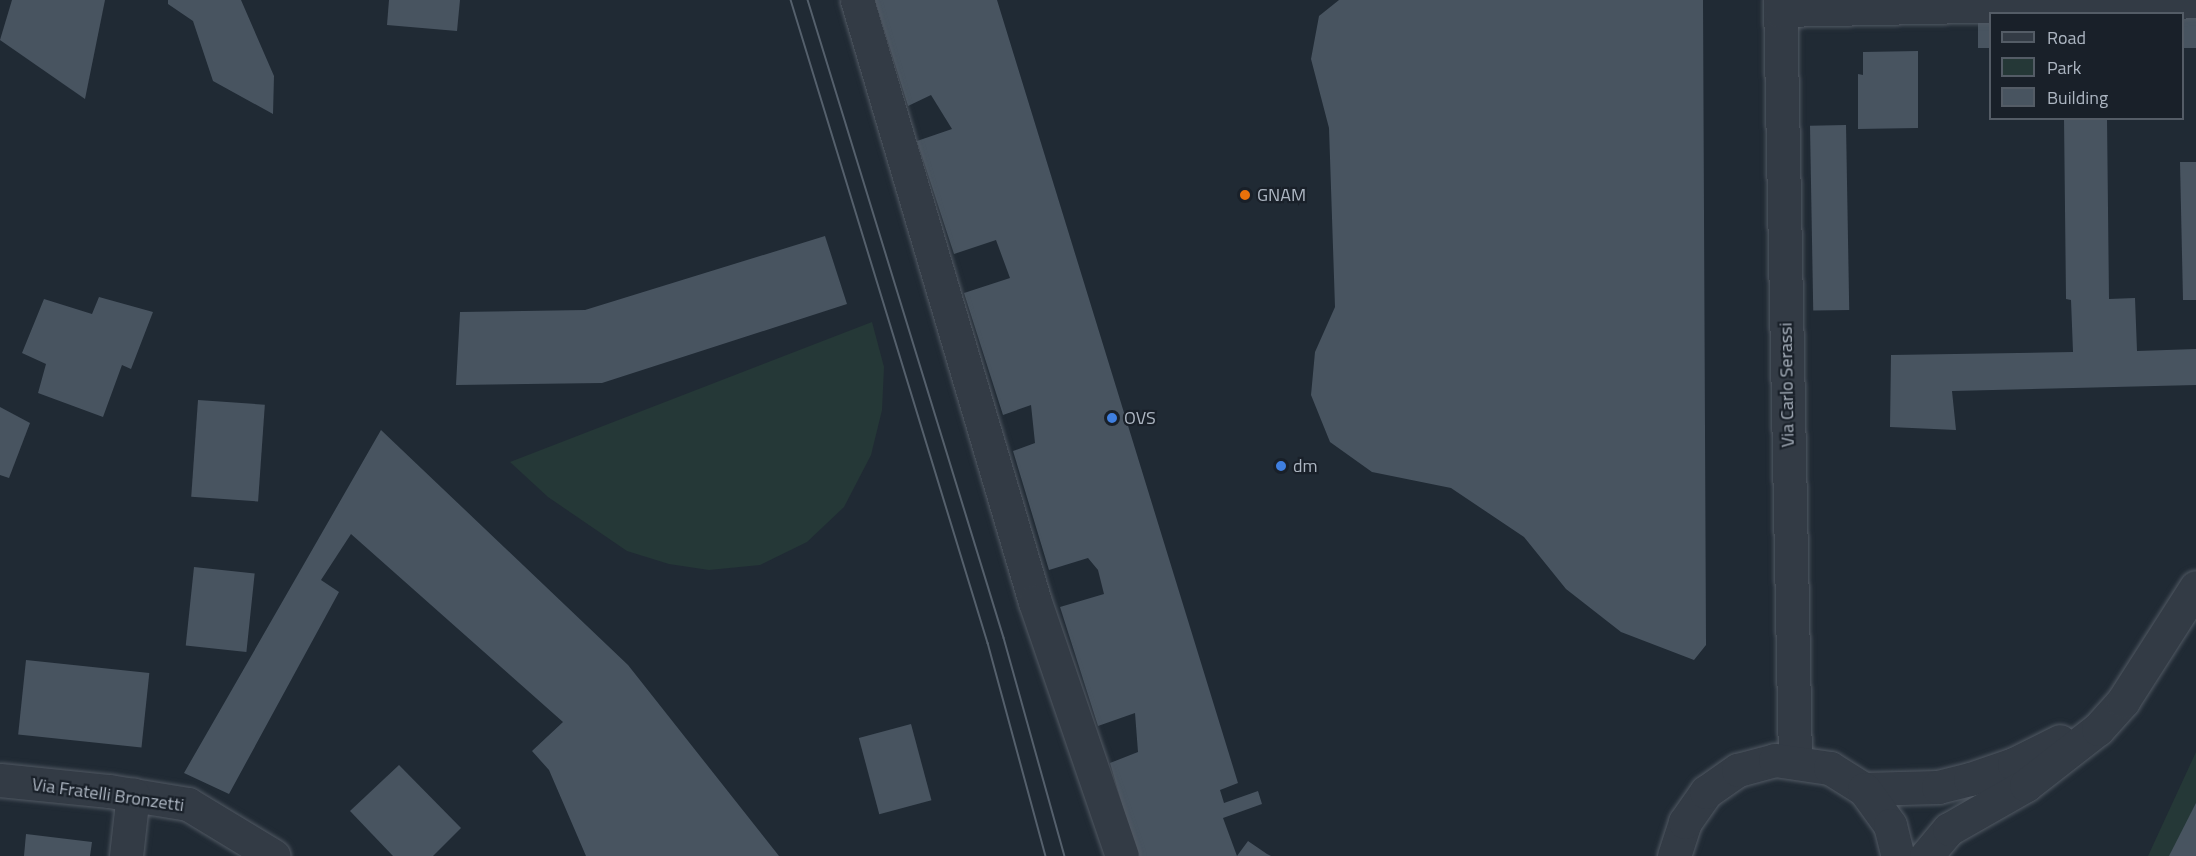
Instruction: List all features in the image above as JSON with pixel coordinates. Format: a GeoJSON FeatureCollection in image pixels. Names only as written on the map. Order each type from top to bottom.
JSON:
{"type":"FeatureCollection","features":[{"type":"Feature","properties":{"kind":"street"},"geometry":{"type":"LineString","coordinates":[[857,0],[1035,602],[1122,856]]}},
{"type":"Feature","properties":{"kind":"street","name":"Via Carlo Serassi"},"geometry":{"type":"LineString","coordinates":[[1795,760],[1780,5],[2196,1]]}},
{"type":"Feature","properties":{"kind":"street"},"geometry":{"type":"LineString","coordinates":[[1926,856],[1949,829],[2026,785],[2065,759],[2123,701],[2196,587]]}},
{"type":"Feature","properties":{"kind":"street"},"geometry":{"type":"LineString","coordinates":[[1864,789],[1938,787],[1970,779],[2054,744],[2123,701]]}},
{"type":"Feature","properties":{"kind":"street"},"geometry":{"type":"LineString","coordinates":[[1669,841],[1696,804],[1724,778],[1758,763],[1795,760],[1830,768],[1864,789],[1890,825],[1898,856]]}},
{"type":"Feature","properties":{"kind":"street","name":"Via Fratelli Bronzetti"},"geometry":{"type":"LineString","coordinates":[[0,780],[133,795],[188,804],[274,856]]}},
{"type":"Feature","properties":{"kind":"street"},"geometry":{"type":"LineString","coordinates":[[126,856],[133,795]]}},
{"type":"Feature","properties":{"kind":"green space"},"geometry":{"type":"Polygon","coordinates":[[[872,322],[884,367],[882,410],[871,455],[844,507],[807,542],[760,565],[709,570],[669,564],[627,551],[548,497],[510,462],[872,322]]]}},
{"type":"Feature","properties":{"kind":"green space"},"geometry":{"type":"Polygon","coordinates":[[[2196,752],[2196,856],[2148,856],[2196,752]]]}},
{"type":"Feature","properties":{"kind":"building"},"geometry":{"type":"Polygon","coordinates":[[[12,0],[105,0],[85,99],[0,40],[12,0]]]}},
{"type":"Feature","properties":{"kind":"building"},"geometry":{"type":"Polygon","coordinates":[[[168,0],[241,0],[274,76],[273,114],[213,81],[193,21],[168,4],[168,0]]]}},
{"type":"Feature","properties":{"kind":"building"},"geometry":{"type":"Polygon","coordinates":[[[389,0],[460,0],[457,31],[387,25],[389,0]]]}},
{"type":"Feature","properties":{"kind":"building"},"geometry":{"type":"Polygon","coordinates":[[[875,0],[997,0],[1238,783],[1220,790],[1224,803],[1258,791],[1262,804],[1223,818],[1237,856],[1137,856],[1110,763],[1138,752],[1135,713],[1098,726],[1060,607],[1104,594],[1098,570],[1088,558],[1049,570],[1013,451],[1035,443],[1031,405],[1003,415],[964,293],[1010,278],[996,240],[954,254],[917,141],[952,129],[931,95],[908,106],[875,0]]]}},
{"type":"Feature","properties":{"kind":"building"},"geometry":{"type":"Polygon","coordinates":[[[1339,0],[1703,0],[1706,645],[1694,660],[1621,632],[1566,589],[1524,537],[1451,488],[1372,472],[1330,442],[1311,395],[1315,352],[1335,307],[1329,128],[1311,59],[1319,16],[1339,0]]]}},
{"type":"Feature","properties":{"kind":"building"},"geometry":{"type":"Polygon","coordinates":[[[2184,13],[2196,13],[2196,48],[2184,48],[2184,13]]]}},
{"type":"Feature","properties":{"kind":"building"},"geometry":{"type":"Polygon","coordinates":[[[1978,15],[1989,15],[1989,48],[1978,48],[1978,15]]]}},
{"type":"Feature","properties":{"kind":"building"},"geometry":{"type":"Polygon","coordinates":[[[1918,51],[1918,128],[1858,129],[1858,74],[1863,75],[1863,52],[1918,51]]]}},
{"type":"Feature","properties":{"kind":"building"},"geometry":{"type":"Polygon","coordinates":[[[2064,120],[2107,120],[2109,299],[2135,298],[2137,351],[2196,349],[2196,385],[1952,391],[1956,430],[1890,427],[1891,355],[2073,352],[2071,300],[2066,299],[2064,120]]]}},
{"type":"Feature","properties":{"kind":"building"},"geometry":{"type":"Polygon","coordinates":[[[1846,125],[1849,310],[1813,311],[1810,126],[1846,125]]]}},
{"type":"Feature","properties":{"kind":"building"},"geometry":{"type":"Polygon","coordinates":[[[2180,162],[2196,162],[2196,300],[2183,300],[2180,162]]]}},
{"type":"Feature","properties":{"kind":"building"},"geometry":{"type":"Polygon","coordinates":[[[825,236],[847,304],[602,383],[456,385],[460,312],[585,310],[825,236]]]}},
{"type":"Feature","properties":{"kind":"building"},"geometry":{"type":"Polygon","coordinates":[[[99,297],[153,312],[131,369],[122,365],[103,417],[38,393],[46,364],[22,353],[44,299],[92,314],[99,297]]]}},
{"type":"Feature","properties":{"kind":"building"},"geometry":{"type":"Polygon","coordinates":[[[198,400],[265,405],[258,501],[191,497],[198,400]]]}},
{"type":"Feature","properties":{"kind":"building"},"geometry":{"type":"Polygon","coordinates":[[[0,407],[30,423],[9,478],[0,475],[0,407]]]}},
{"type":"Feature","properties":{"kind":"building"},"geometry":{"type":"Polygon","coordinates":[[[381,430],[628,665],[779,856],[586,856],[549,770],[532,751],[563,722],[351,534],[321,580],[339,592],[229,794],[184,773],[381,430]]]}},
{"type":"Feature","properties":{"kind":"building"},"geometry":{"type":"Polygon","coordinates":[[[194,567],[255,573],[246,652],[186,646],[194,567]]]}},
{"type":"Feature","properties":{"kind":"building"},"geometry":{"type":"Polygon","coordinates":[[[26,660],[149,673],[141,748],[18,735],[26,660]]]}},
{"type":"Feature","properties":{"kind":"building"},"geometry":{"type":"Polygon","coordinates":[[[911,724],[931,800],[879,814],[859,738],[911,724]]]}},
{"type":"Feature","properties":{"kind":"building"},"geometry":{"type":"Polygon","coordinates":[[[399,765],[461,828],[433,856],[393,856],[350,811],[399,765]]]}},
{"type":"Feature","properties":{"kind":"building"},"geometry":{"type":"Polygon","coordinates":[[[2196,803],[2196,856],[2169,856],[2196,803]]]}},
{"type":"Feature","properties":{"kind":"building"},"geometry":{"type":"Polygon","coordinates":[[[26,834],[92,842],[90,856],[24,856],[26,834]]]}},
{"type":"Feature","properties":{"kind":"building"},"geometry":{"type":"Polygon","coordinates":[[[1248,841],[1267,854],[1271,856],[1237,856],[1248,841]]]}},
{"type":"Feature","properties":{"kind":"tram line"},"geometry":{"type":"LineString","coordinates":[[791,0],[988,643],[1046,856]]}},
{"type":"Feature","properties":{"kind":"tram line"},"geometry":{"type":"LineString","coordinates":[[808,0],[1004,638],[1065,856]]}},
{"type":"Feature","properties":{"kind":"place","name":"GNAM"},"geometry":{"type":"Point","coordinates":[1245,195]}},
{"type":"Feature","properties":{"kind":"place","name":"OVS"},"geometry":{"type":"Point","coordinates":[1112,418]}},
{"type":"Feature","properties":{"kind":"place","name":"dm"},"geometry":{"type":"Point","coordinates":[1281,466]}}]}
